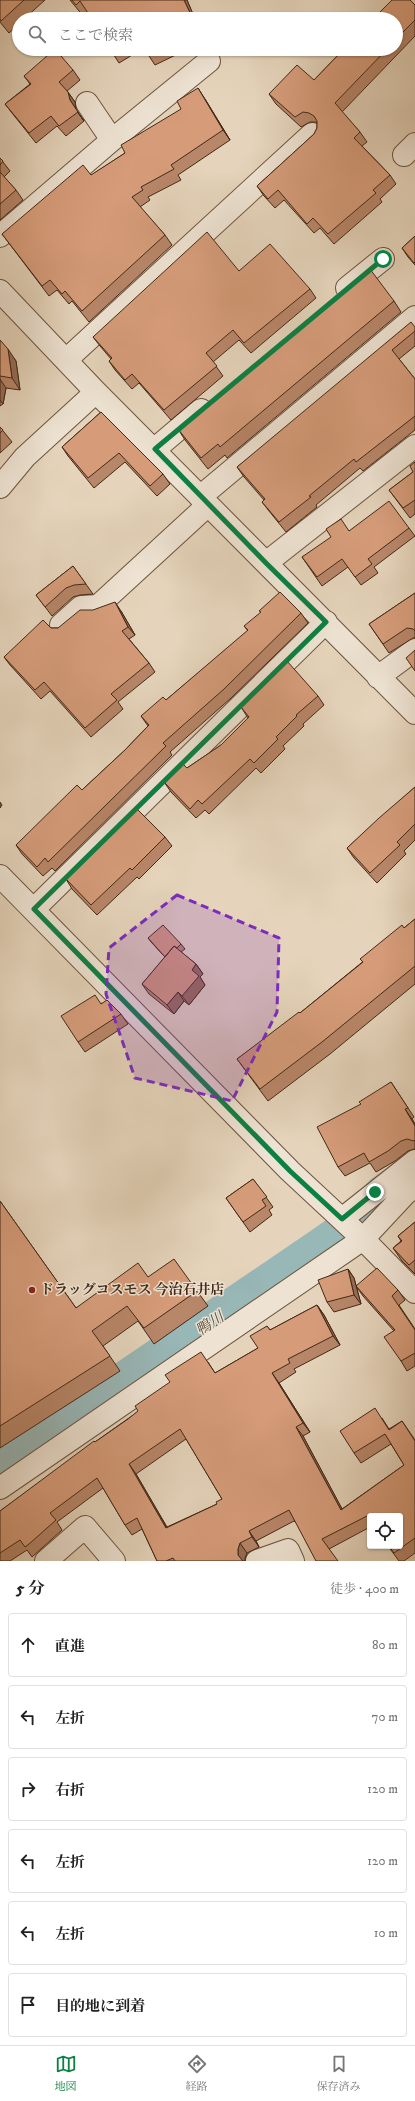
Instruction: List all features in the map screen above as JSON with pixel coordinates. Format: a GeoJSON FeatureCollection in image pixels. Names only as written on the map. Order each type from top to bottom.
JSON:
{"type":"FeatureCollection","features":[{"type":"Feature","properties":{"kind":"street"},"geometry":{"type":"LineString","coordinates":[[0,236],[112,140],[209,61]]}},
{"type":"Feature","properties":{"kind":"street"},"geometry":{"type":"LineString","coordinates":[[87,103],[112,140]]}},
{"type":"Feature","properties":{"kind":"street"},"geometry":{"type":"LineString","coordinates":[[66,360],[312,134]]}},
{"type":"Feature","properties":{"kind":"street"},"geometry":{"type":"LineString","coordinates":[[335,299],[383,259]]}},
{"type":"Feature","properties":{"kind":"street"},"geometry":{"type":"LineString","coordinates":[[0,291],[96,392],[155,449],[204,501],[415,713]]}},
{"type":"Feature","properties":{"kind":"street"},"geometry":{"type":"LineString","coordinates":[[61,625],[82,607],[98,606],[204,501],[415,317]]}},
{"type":"Feature","properties":{"kind":"street"},"geometry":{"type":"LineString","coordinates":[[0,488],[25,457],[96,392]]}},
{"type":"Feature","properties":{"kind":"street"},"geometry":{"type":"LineString","coordinates":[[155,449],[215,399]]}},
{"type":"Feature","properties":{"kind":"street"},"geometry":{"type":"LineString","coordinates":[[266,563],[415,446]]}},
{"type":"Feature","properties":{"kind":"street"},"geometry":{"type":"LineString","coordinates":[[34,909],[326,622]]}},
{"type":"Feature","properties":{"kind":"street"},"geometry":{"type":"LineString","coordinates":[[378,677],[415,650]]}},
{"type":"Feature","properties":{"kind":"street"},"geometry":{"type":"LineString","coordinates":[[0,876],[290,1171],[363,1239],[415,1292]]}},
{"type":"Feature","properties":{"kind":"street"},"geometry":{"type":"LineString","coordinates":[[342,1219],[415,1161]]}},
{"type":"Feature","properties":{"kind":"street"},"geometry":{"type":"LineString","coordinates":[[0,1488],[363,1239],[405,1194],[415,1186]]}},
{"type":"Feature","properties":{"kind":"street"},"geometry":{"type":"LineString","coordinates":[[46,1561],[85,1527],[114,1561]]}},
{"type":"Feature","properties":{"kind":"street"},"geometry":{"type":"LineString","coordinates":[[257,1561],[288,1550],[293,1561]]}},
{"type":"Feature","properties":{"kind":"highlighted area"},"geometry":{"type":"Polygon","coordinates":[[[177,895],[279,938],[277,1012],[232,1101],[135,1078],[106,994],[109,948],[177,895]]]}},
{"type":"Feature","properties":{"kind":"building"},"geometry":{"type":"Polygon","coordinates":[[[0,0],[24,0],[1,21],[0,0]]]}},
{"type":"Feature","properties":{"kind":"building"},"geometry":{"type":"Polygon","coordinates":[[[72,0],[184,0],[190,12],[87,12],[80,1],[76,5],[72,0]]]}},
{"type":"Feature","properties":{"kind":"building"},"geometry":{"type":"Polygon","coordinates":[[[392,0],[410,0],[415,5],[415,20],[403,32],[403,12],[380,12],[392,0]]]}},
{"type":"Feature","properties":{"kind":"building"},"geometry":{"type":"Polygon","coordinates":[[[47,56],[61,56],[73,70],[59,82],[68,92],[70,100],[78,112],[59,126],[51,116],[29,133],[5,104],[31,84],[24,76],[47,56]]]}},
{"type":"Feature","properties":{"kind":"building"},"geometry":{"type":"Polygon","coordinates":[[[337,56],[380,56],[335,103],[360,132],[354,138],[390,175],[373,190],[376,193],[328,234],[313,218],[307,224],[278,190],[268,199],[257,186],[314,134],[317,128],[317,121],[314,116],[303,112],[295,117],[269,94],[297,65],[314,80],[337,56]]]}},
{"type":"Feature","properties":{"kind":"building"},"geometry":{"type":"Polygon","coordinates":[[[198,88],[223,130],[171,165],[174,169],[141,187],[143,190],[132,197],[165,235],[82,311],[65,291],[62,294],[50,280],[42,286],[2,234],[83,165],[91,175],[125,153],[121,145],[181,109],[177,101],[198,88]]]}},
{"type":"Feature","properties":{"kind":"building"},"geometry":{"type":"Polygon","coordinates":[[[0,158],[3,161],[0,165],[0,158]]]}},
{"type":"Feature","properties":{"kind":"building"},"geometry":{"type":"Polygon","coordinates":[[[0,172],[16,190],[0,204],[0,172]]]}},
{"type":"Feature","properties":{"kind":"building"},"geometry":{"type":"Polygon","coordinates":[[[207,232],[239,271],[270,244],[310,289],[244,343],[233,330],[206,353],[217,366],[164,410],[132,374],[125,380],[109,361],[112,358],[93,337],[207,232]]]}},
{"type":"Feature","properties":{"kind":"building"},"geometry":{"type":"Polygon","coordinates":[[[415,236],[415,262],[414,263],[402,248],[415,236]]]}},
{"type":"Feature","properties":{"kind":"building"},"geometry":{"type":"Polygon","coordinates":[[[370,269],[394,301],[220,447],[218,444],[201,458],[178,429],[370,269]]]}},
{"type":"Feature","properties":{"kind":"building"},"geometry":{"type":"Polygon","coordinates":[[[411,322],[415,327],[415,331],[392,350],[415,379],[415,416],[356,462],[354,459],[309,496],[311,497],[279,522],[262,502],[265,499],[237,467],[411,322]]]}},
{"type":"Feature","properties":{"kind":"building"},"geometry":{"type":"Polygon","coordinates":[[[0,340],[8,349],[12,378],[0,376],[0,340]]]}},
{"type":"Feature","properties":{"kind":"building"},"geometry":{"type":"Polygon","coordinates":[[[101,412],[163,474],[150,486],[119,453],[88,478],[62,447],[101,412]]]}},
{"type":"Feature","properties":{"kind":"building"},"geometry":{"type":"Polygon","coordinates":[[[415,462],[415,500],[403,508],[389,490],[413,472],[410,466],[415,462]]]}},
{"type":"Feature","properties":{"kind":"building"},"geometry":{"type":"Polygon","coordinates":[[[389,501],[409,528],[368,559],[372,564],[355,577],[342,559],[317,577],[302,557],[331,537],[326,529],[341,519],[349,531],[389,501]]]}},
{"type":"Feature","properties":{"kind":"building"},"geometry":{"type":"Polygon","coordinates":[[[73,566],[86,584],[74,585],[66,588],[45,607],[36,595],[73,566]]]}},
{"type":"Feature","properties":{"kind":"building"},"geometry":{"type":"Polygon","coordinates":[[[280,592],[301,613],[224,689],[163,743],[166,746],[48,862],[45,858],[37,867],[16,845],[77,785],[82,790],[125,750],[149,725],[141,716],[163,697],[166,700],[248,630],[244,626],[261,612],[259,611],[280,592]]]}},
{"type":"Feature","properties":{"kind":"building"},"geometry":{"type":"Polygon","coordinates":[[[415,593],[415,631],[407,628],[383,644],[369,624],[415,593]]]}},
{"type":"Feature","properties":{"kind":"building"},"geometry":{"type":"Polygon","coordinates":[[[115,602],[128,627],[122,631],[149,663],[111,694],[117,700],[85,728],[44,682],[35,690],[4,657],[43,620],[51,628],[58,628],[80,610],[93,610],[115,602]]]}},
{"type":"Feature","properties":{"kind":"building"},"geometry":{"type":"Polygon","coordinates":[[[415,650],[415,671],[406,658],[415,650]]]}},
{"type":"Feature","properties":{"kind":"building"},"geometry":{"type":"Polygon","coordinates":[[[287,661],[318,696],[296,715],[297,716],[276,737],[278,739],[254,763],[250,759],[202,804],[198,800],[190,809],[164,782],[183,764],[187,768],[221,745],[249,717],[241,707],[287,661]]]}},
{"type":"Feature","properties":{"kind":"building"},"geometry":{"type":"Polygon","coordinates":[[[415,787],[415,824],[397,842],[400,845],[370,873],[347,848],[415,787]]]}},
{"type":"Feature","properties":{"kind":"building"},"geometry":{"type":"Polygon","coordinates":[[[137,809],[165,837],[132,870],[130,868],[91,905],[66,879],[137,809]]]}},
{"type":"Feature","properties":{"kind":"building"},"geometry":{"type":"Polygon","coordinates":[[[415,919],[415,966],[322,1042],[260,1089],[237,1059],[299,1012],[300,1013],[363,962],[360,959],[402,925],[404,928],[415,919]]]}},
{"type":"Feature","properties":{"kind":"building"},"geometry":{"type":"Polygon","coordinates":[[[163,925],[181,944],[177,948],[174,946],[165,957],[148,938],[163,925]]]}},
{"type":"Feature","properties":{"kind":"building"},"geometry":{"type":"Polygon","coordinates":[[[174,946],[196,964],[192,970],[199,976],[182,996],[178,992],[167,1005],[142,984],[174,946]]]}},
{"type":"Feature","properties":{"kind":"building"},"geometry":{"type":"Polygon","coordinates":[[[95,995],[101,1004],[107,1000],[121,1014],[78,1042],[61,1016],[95,995]]]}},
{"type":"Feature","properties":{"kind":"building"},"geometry":{"type":"Polygon","coordinates":[[[391,1082],[408,1108],[405,1109],[415,1126],[415,1140],[407,1139],[401,1141],[388,1151],[369,1162],[364,1153],[338,1167],[317,1127],[361,1104],[359,1102],[391,1082]]]}},
{"type":"Feature","properties":{"kind":"building"},"geometry":{"type":"Polygon","coordinates":[[[253,1179],[267,1197],[262,1200],[266,1206],[243,1222],[226,1198],[253,1179]]]}},
{"type":"Feature","properties":{"kind":"building","name":"ドラッグコスモス 今治石井店"},"geometry":{"type":"Polygon","coordinates":[[[0,1201],[76,1308],[138,1263],[148,1277],[174,1259],[197,1291],[144,1328],[127,1306],[92,1331],[110,1356],[0,1426],[0,1201]]]}},
{"type":"Feature","properties":{"kind":"building"},"geometry":{"type":"Polygon","coordinates":[[[415,1222],[415,1260],[409,1265],[393,1248],[402,1241],[398,1236],[415,1222]]]}},
{"type":"Feature","properties":{"kind":"building"},"geometry":{"type":"Polygon","coordinates":[[[377,1268],[398,1290],[392,1296],[415,1330],[415,1353],[401,1361],[384,1337],[395,1330],[356,1286],[377,1268]]]}},
{"type":"Feature","properties":{"kind":"building"},"geometry":{"type":"Polygon","coordinates":[[[348,1269],[354,1295],[327,1302],[318,1280],[348,1269]]]}},
{"type":"Feature","properties":{"kind":"building"},"geometry":{"type":"Polygon","coordinates":[[[317,1305],[333,1336],[288,1359],[290,1363],[272,1373],[303,1423],[296,1427],[341,1510],[404,1465],[385,1434],[354,1453],[340,1431],[375,1408],[389,1430],[402,1421],[415,1441],[415,1538],[403,1547],[403,1513],[367,1513],[367,1516],[322,1539],[338,1561],[316,1561],[289,1510],[249,1531],[252,1537],[240,1543],[238,1549],[238,1555],[243,1561],[175,1561],[173,1558],[166,1561],[157,1561],[137,1518],[125,1525],[97,1478],[50,1513],[56,1520],[29,1544],[25,1547],[20,1540],[0,1553],[0,1511],[94,1441],[95,1442],[138,1411],[135,1406],[170,1382],[165,1375],[201,1352],[215,1373],[258,1348],[250,1336],[267,1326],[270,1330],[317,1305]],[[180,1429],[129,1464],[166,1528],[217,1504],[216,1502],[222,1499],[180,1429]]]}},
{"type":"Feature","properties":{"kind":"building"},"geometry":{"type":"Polygon","coordinates":[[[391,1549],[400,1549],[394,1553],[391,1549]]]}},
{"type":"Feature","properties":{"kind":"waterway","name":"鴨川"},"geometry":{"type":"LineString","coordinates":[[0,1467],[360,1222],[385,1195],[415,1175]]}},
{"type":"Feature","properties":{"kind":"place","name":"ドラッグコスモス 今治石井店"},"geometry":{"type":"Point","coordinates":[32,1290]}},
{"type":"Feature","properties":{"kind":"route"},"geometry":{"type":"LineString","coordinates":[[375,1192],[342,1219],[290,1171],[34,909],[326,622],[200,497],[155,449],[383,259]]}}]}
